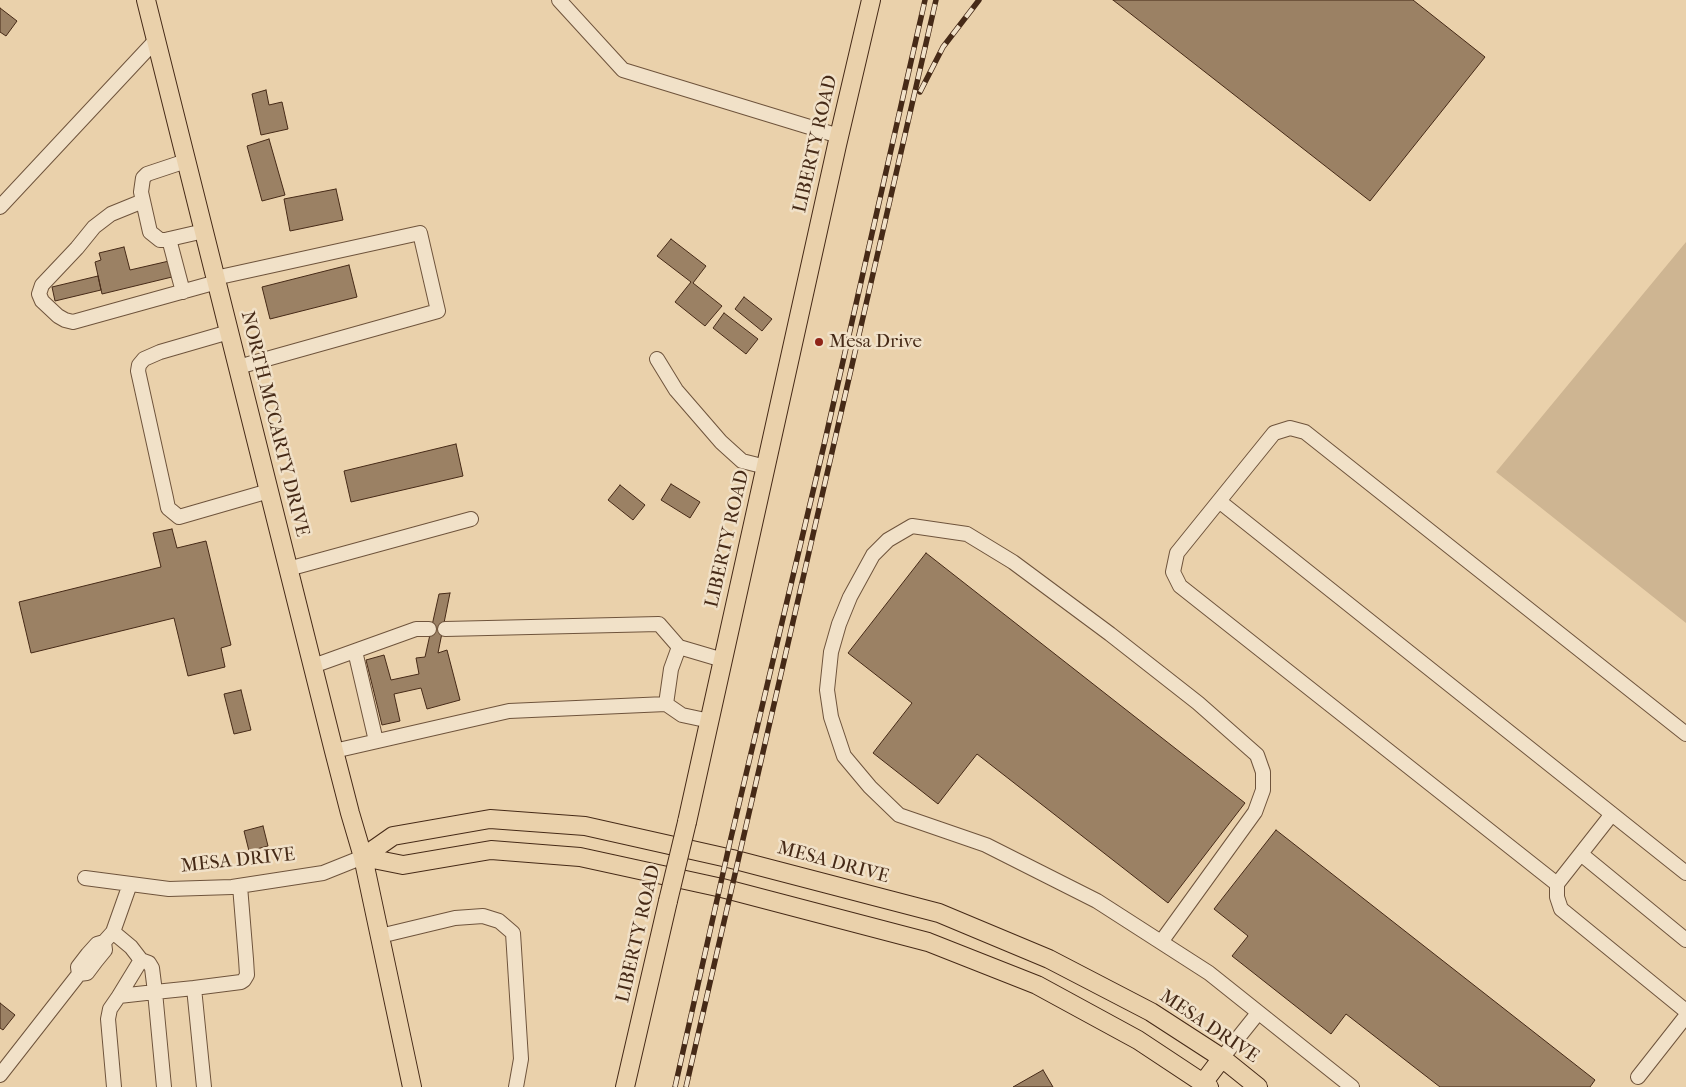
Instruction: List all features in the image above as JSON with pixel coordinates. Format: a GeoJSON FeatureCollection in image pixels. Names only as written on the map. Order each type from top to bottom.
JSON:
{"type":"FeatureCollection","features":[{"type":"Feature","properties":{"kind":"main road","name":"NORTH MCCARTY DRIVE"},"geometry":{"type":"LineString","coordinates":[[146,0],[288,570],[363,857],[412,1087]]}},
{"type":"Feature","properties":{"kind":"main road","name":"LIBERTY ROAD"},"geometry":{"type":"LineString","coordinates":[[625,1087],[688,822],[839,136],[871,0]]}},
{"type":"Feature","properties":{"kind":"main road","name":"MESA DRIVE"},"geometry":{"type":"LineString","coordinates":[[363,857],[393,836],[490,820],[585,826],[732,858],[938,913],[1049,958],[1151,1012],[1222,1058],[1258,1087]]}},
{"type":"Feature","properties":{"kind":"main road"},"geometry":{"type":"LineString","coordinates":[[363,857],[403,865],[491,850],[580,857],[722,888],[928,942],[1037,985],[1138,1040],[1206,1085],[1222,1058]]}},
{"type":"Feature","properties":{"kind":"street"},"geometry":{"type":"LineString","coordinates":[[559,0],[623,70],[839,136]]}},
{"type":"Feature","properties":{"kind":"street"},"geometry":{"type":"LineString","coordinates":[[0,207],[156,40]]}},
{"type":"Feature","properties":{"kind":"street"},"geometry":{"type":"LineString","coordinates":[[186,161],[147,174],[144,178],[141,192],[150,232],[160,240],[204,231]]}},
{"type":"Feature","properties":{"kind":"street"},"geometry":{"type":"LineString","coordinates":[[143,201],[102,219],[42,286],[40,294],[42,301],[58,316],[73,322],[183,292],[216,280],[420,233],[438,311],[238,367]]}},
{"type":"Feature","properties":{"kind":"street"},"geometry":{"type":"LineString","coordinates":[[169,239],[183,292]]}},
{"type":"Feature","properties":{"kind":"street"},"geometry":{"type":"LineString","coordinates":[[229,332],[160,352],[144,359],[139,364],[138,371],[167,503],[172,512],[179,517],[269,491]]}},
{"type":"Feature","properties":{"kind":"street"},"geometry":{"type":"LineString","coordinates":[[657,359],[676,390],[721,442],[742,461],[766,467]]}},
{"type":"Feature","properties":{"kind":"street"},"geometry":{"type":"LineString","coordinates":[[1557,884],[1180,586],[1173,572],[1176,553],[1274,433],[1290,428],[1305,432],[1686,734]]}},
{"type":"Feature","properties":{"kind":"street"},"geometry":{"type":"LineString","coordinates":[[1219,501],[1686,873]]}},
{"type":"Feature","properties":{"kind":"street"},"geometry":{"type":"LineString","coordinates":[[288,570],[471,520]]}},
{"type":"Feature","properties":{"kind":"street"},"geometry":{"type":"LineString","coordinates":[[1161,942],[1255,812],[1263,790],[1263,772],[1256,755],[1198,703],[1110,634],[1013,562],[967,534],[912,526],[888,540],[873,554],[850,597],[839,624],[831,652],[827,690],[831,718],[844,756],[870,787],[899,815],[986,845],[1097,901],[1209,973],[1352,1087]]}},
{"type":"Feature","properties":{"kind":"street"},"geometry":{"type":"LineString","coordinates":[[445,629],[659,624],[678,647],[723,660]]}},
{"type":"Feature","properties":{"kind":"street"},"geometry":{"type":"LineString","coordinates":[[313,666],[416,629],[429,629]]}},
{"type":"Feature","properties":{"kind":"street"},"geometry":{"type":"LineString","coordinates":[[666,704],[671,669],[678,647]]}},
{"type":"Feature","properties":{"kind":"street"},"geometry":{"type":"LineString","coordinates":[[355,651],[376,742]]}},
{"type":"Feature","properties":{"kind":"street"},"geometry":{"type":"LineString","coordinates":[[334,751],[509,711],[666,704],[682,715],[710,721]]}},
{"type":"Feature","properties":{"kind":"street"},"geometry":{"type":"LineString","coordinates":[[1612,814],[1557,884],[1557,897],[1562,909],[1686,1011]]}},
{"type":"Feature","properties":{"kind":"street"},"geometry":{"type":"LineString","coordinates":[[1581,854],[1686,940]]}},
{"type":"Feature","properties":{"kind":"street","name":"MESA DRIVE"},"geometry":{"type":"LineString","coordinates":[[85,878],[169,889],[240,886],[323,874],[363,857]]}},
{"type":"Feature","properties":{"kind":"street"},"geometry":{"type":"LineString","coordinates":[[0,1075],[79,974],[78,966],[97,944],[108,937],[130,884]]}},
{"type":"Feature","properties":{"kind":"street"},"geometry":{"type":"LineString","coordinates":[[119,996],[241,982],[244,980],[246,960],[240,886]]}},
{"type":"Feature","properties":{"kind":"street"},"geometry":{"type":"LineString","coordinates":[[380,936],[455,918],[484,916],[500,921],[514,933],[521,1059],[516,1087]]}},
{"type":"Feature","properties":{"kind":"street"},"geometry":{"type":"LineString","coordinates":[[108,937],[131,947],[141,960],[149,963],[152,968],[164,1087]]}},
{"type":"Feature","properties":{"kind":"street"},"geometry":{"type":"LineString","coordinates":[[114,1087],[108,1019],[110,1009],[141,960]]}},
{"type":"Feature","properties":{"kind":"street"},"geometry":{"type":"LineString","coordinates":[[194,988],[204,1087]]}},
{"type":"Feature","properties":{"kind":"street"},"geometry":{"type":"LineString","coordinates":[[1222,1058],[1258,1013]]}},
{"type":"Feature","properties":{"kind":"street"},"geometry":{"type":"LineString","coordinates":[[1638,1077],[1686,1016]]}},
{"type":"Feature","properties":{"kind":"shaded area"},"geometry":{"type":"Polygon","coordinates":[[[1686,242],[1686,623],[1496,472],[1686,242]]]}},
{"type":"Feature","properties":{"kind":"building"},"geometry":{"type":"Polygon","coordinates":[[[1113,0],[1413,0],[1485,57],[1370,201],[1113,0]]]}},
{"type":"Feature","properties":{"kind":"building"},"geometry":{"type":"Polygon","coordinates":[[[0,8],[17,21],[6,36],[0,32],[0,8]]]}},
{"type":"Feature","properties":{"kind":"building"},"geometry":{"type":"Polygon","coordinates":[[[266,90],[269,105],[282,102],[288,129],[261,135],[252,94],[266,90]]]}},
{"type":"Feature","properties":{"kind":"building"},"geometry":{"type":"Polygon","coordinates":[[[269,139],[285,195],[262,201],[247,146],[269,139]]]}},
{"type":"Feature","properties":{"kind":"building"},"geometry":{"type":"Polygon","coordinates":[[[336,189],[343,220],[290,231],[284,199],[336,189]]]}},
{"type":"Feature","properties":{"kind":"building"},"geometry":{"type":"Polygon","coordinates":[[[671,239],[706,266],[693,283],[722,306],[705,326],[675,302],[691,282],[657,256],[671,239]]]}},
{"type":"Feature","properties":{"kind":"building"},"geometry":{"type":"Polygon","coordinates":[[[124,247],[130,270],[169,261],[172,277],[102,294],[95,262],[101,260],[99,253],[124,247]]]}},
{"type":"Feature","properties":{"kind":"building"},"geometry":{"type":"Polygon","coordinates":[[[349,265],[357,297],[270,319],[262,287],[349,265]]]}},
{"type":"Feature","properties":{"kind":"building"},"geometry":{"type":"Polygon","coordinates":[[[98,276],[101,290],[55,301],[52,287],[98,276]]]}},
{"type":"Feature","properties":{"kind":"building"},"geometry":{"type":"Polygon","coordinates":[[[744,297],[772,319],[762,331],[735,309],[744,297]]]}},
{"type":"Feature","properties":{"kind":"building"},"geometry":{"type":"Polygon","coordinates":[[[724,313],[758,339],[746,354],[713,328],[724,313]]]}},
{"type":"Feature","properties":{"kind":"building"},"geometry":{"type":"Polygon","coordinates":[[[456,444],[463,476],[351,502],[344,471],[456,444]]]}},
{"type":"Feature","properties":{"kind":"building"},"geometry":{"type":"Polygon","coordinates":[[[671,484],[700,502],[690,518],[661,500],[671,484]]]}},
{"type":"Feature","properties":{"kind":"building"},"geometry":{"type":"Polygon","coordinates":[[[620,485],[645,505],[633,520],[608,500],[620,485]]]}},
{"type":"Feature","properties":{"kind":"building"},"geometry":{"type":"Polygon","coordinates":[[[172,529],[177,548],[206,541],[231,645],[221,648],[225,667],[188,676],[174,618],[31,653],[19,602],[161,567],[153,533],[172,529]]]}},
{"type":"Feature","properties":{"kind":"building"},"geometry":{"type":"Polygon","coordinates":[[[926,553],[1245,803],[1168,903],[977,754],[938,804],[873,753],[912,703],[848,653],[926,553]]]}},
{"type":"Feature","properties":{"kind":"building"},"geometry":{"type":"Polygon","coordinates":[[[450,593],[438,653],[447,650],[460,700],[427,709],[421,688],[394,694],[400,721],[382,725],[366,660],[384,655],[391,680],[419,674],[416,658],[425,657],[439,594],[450,593]]]}},
{"type":"Feature","properties":{"kind":"building"},"geometry":{"type":"Polygon","coordinates":[[[241,690],[251,730],[234,734],[224,694],[241,690]]]}},
{"type":"Feature","properties":{"kind":"building"},"geometry":{"type":"Polygon","coordinates":[[[263,826],[268,846],[249,851],[244,831],[263,826]]]}},
{"type":"Feature","properties":{"kind":"building"},"geometry":{"type":"Polygon","coordinates":[[[1276,830],[1595,1080],[1590,1087],[1440,1087],[1346,1014],[1331,1034],[1232,956],[1248,936],[1214,909],[1276,830]]]}},
{"type":"Feature","properties":{"kind":"building"},"geometry":{"type":"Polygon","coordinates":[[[0,1003],[15,1015],[3,1030],[0,1028],[0,1003]]]}},
{"type":"Feature","properties":{"kind":"building"},"geometry":{"type":"Polygon","coordinates":[[[1043,1070],[1053,1087],[1013,1087],[1043,1070]]]}},
{"type":"Feature","properties":{"kind":"railway"},"geometry":{"type":"LineString","coordinates":[[675,1087],[925,0]]}},
{"type":"Feature","properties":{"kind":"railway"},"geometry":{"type":"LineString","coordinates":[[686,1087],[936,0]]}},
{"type":"Feature","properties":{"kind":"railway"},"geometry":{"type":"LineString","coordinates":[[920,92],[943,47],[979,0]]}},
{"type":"Feature","properties":{"kind":"place","name":"Mesa Drive"},"geometry":{"type":"Point","coordinates":[819,342]}}]}
